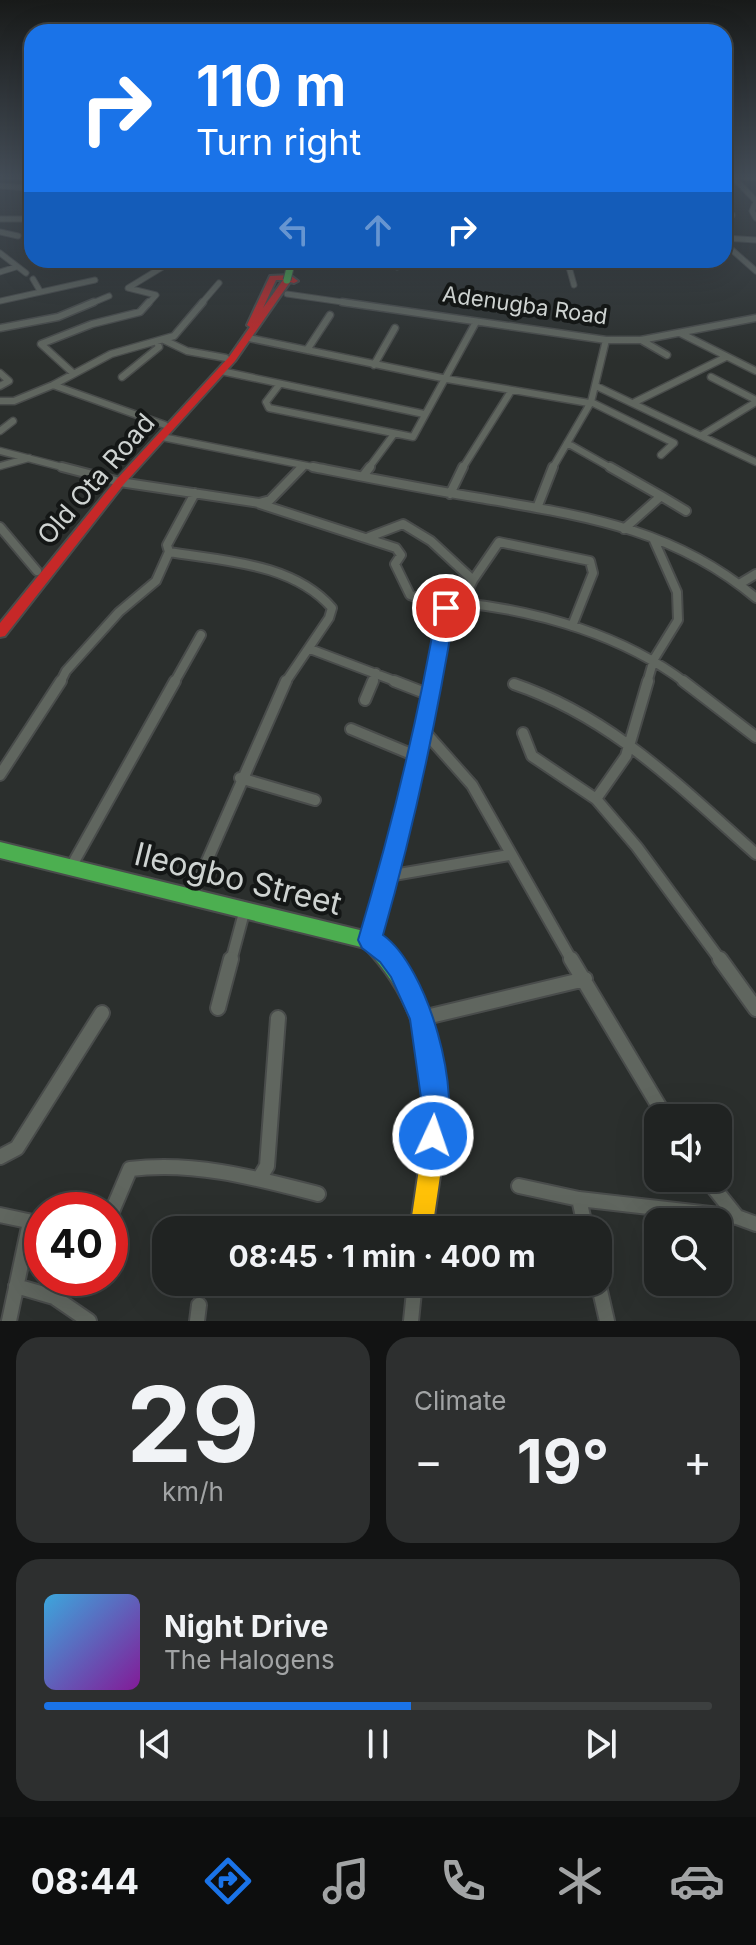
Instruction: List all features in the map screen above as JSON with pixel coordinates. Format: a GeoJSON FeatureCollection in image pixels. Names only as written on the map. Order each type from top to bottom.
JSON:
{"type":"FeatureCollection","features":[{"type":"Feature","properties":{"kind":"street"},"geometry":{"type":"LineString","coordinates":[[732,240],[756,240]]}},
{"type":"Feature","properties":{"kind":"street"},"geometry":{"type":"LineString","coordinates":[[732,248],[756,271]]}},
{"type":"Feature","properties":{"kind":"street"},"geometry":{"type":"LineString","coordinates":[[0,253],[26,273]]}},
{"type":"Feature","properties":{"kind":"street"},"geometry":{"type":"LineString","coordinates":[[0,272],[16,267]]}},
{"type":"Feature","properties":{"kind":"street"},"geometry":{"type":"LineString","coordinates":[[74,374],[41,344],[92,324],[146,310],[157,296],[129,289],[129,286],[160,268]]}},
{"type":"Feature","properties":{"kind":"street"},"geometry":{"type":"LineString","coordinates":[[284,268],[285,285]]}},
{"type":"Feature","properties":{"kind":"street"},"geometry":{"type":"LineString","coordinates":[[226,363],[285,285],[291,268]]}},
{"type":"Feature","properties":{"kind":"street"},"geometry":{"type":"LineString","coordinates":[[569,268],[574,285]]}},
{"type":"Feature","properties":{"kind":"street"},"geometry":{"type":"LineString","coordinates":[[33,279],[40,291]]}},
{"type":"Feature","properties":{"kind":"street"},"geometry":{"type":"LineString","coordinates":[[0,301],[95,280]]}},
{"type":"Feature","properties":{"kind":"street"},"geometry":{"type":"LineString","coordinates":[[0,401],[14,401],[53,385],[111,354],[177,334],[219,283]]}},
{"type":"Feature","properties":{"kind":"street","name":"Adenugba Road"},"geometry":{"type":"LineString","coordinates":[[285,285],[476,322],[606,340],[641,340],[756,318]]}},
{"type":"Feature","properties":{"kind":"street"},"geometry":{"type":"LineString","coordinates":[[0,328],[67,313],[109,296]]}},
{"type":"Feature","properties":{"kind":"street"},"geometry":{"type":"LineString","coordinates":[[67,313],[92,324]]}},
{"type":"Feature","properties":{"kind":"street"},"geometry":{"type":"LineString","coordinates":[[307,350],[330,315]]}},
{"type":"Feature","properties":{"kind":"street"},"geometry":{"type":"LineString","coordinates":[[279,385],[266,402],[269,408],[413,437],[476,322]]}},
{"type":"Feature","properties":{"kind":"street"},"geometry":{"type":"LineString","coordinates":[[374,365],[395,328]]}},
{"type":"Feature","properties":{"kind":"street"},"geometry":{"type":"LineString","coordinates":[[252,330],[307,350],[374,365],[590,403],[674,443],[661,455]]}},
{"type":"Feature","properties":{"kind":"street"},"geometry":{"type":"LineString","coordinates":[[680,333],[756,371]]}},
{"type":"Feature","properties":{"kind":"street"},"geometry":{"type":"LineString","coordinates":[[537,508],[567,443],[590,403],[606,340]]}},
{"type":"Feature","properties":{"kind":"street"},"geometry":{"type":"LineString","coordinates":[[641,340],[667,355]]}},
{"type":"Feature","properties":{"kind":"street"},"geometry":{"type":"LineString","coordinates":[[160,341],[279,385],[424,414]]}},
{"type":"Feature","properties":{"kind":"street"},"geometry":{"type":"LineString","coordinates":[[122,377],[159,347],[160,341]]}},
{"type":"Feature","properties":{"kind":"street"},"geometry":{"type":"LineString","coordinates":[[635,402],[726,357]]}},
{"type":"Feature","properties":{"kind":"street"},"geometry":{"type":"LineString","coordinates":[[742,364],[756,360]]}},
{"type":"Feature","properties":{"kind":"street","name":"Old Ota Road"},"geometry":{"type":"LineString","coordinates":[[0,622],[37,571],[226,363]]}},
{"type":"Feature","properties":{"kind":"street"},"geometry":{"type":"LineString","coordinates":[[0,373],[9,381],[0,386]]}},
{"type":"Feature","properties":{"kind":"street"},"geometry":{"type":"LineString","coordinates":[[702,435],[756,401],[711,377]]}},
{"type":"Feature","properties":{"kind":"street"},"geometry":{"type":"LineString","coordinates":[[53,385],[164,431],[303,466],[537,508],[624,529],[705,558],[741,583],[756,598]]}},
{"type":"Feature","properties":{"kind":"street"},"geometry":{"type":"LineString","coordinates":[[596,386],[756,462]]}},
{"type":"Feature","properties":{"kind":"street"},"geometry":{"type":"LineString","coordinates":[[450,494],[470,452],[511,391]]}},
{"type":"Feature","properties":{"kind":"street"},"geometry":{"type":"LineString","coordinates":[[0,431],[13,421]]}},
{"type":"Feature","properties":{"kind":"street"},"geometry":{"type":"LineString","coordinates":[[363,476],[394,434]]}},
{"type":"Feature","properties":{"kind":"street"},"geometry":{"type":"LineString","coordinates":[[567,443],[686,511]]}},
{"type":"Feature","properties":{"kind":"street"},"geometry":{"type":"LineString","coordinates":[[0,451],[33,457],[116,481],[259,503],[369,537],[400,551],[395,564],[410,595],[446,608],[462,603],[572,626],[654,659],[756,737]]}},
{"type":"Feature","properties":{"kind":"street"},"geometry":{"type":"LineString","coordinates":[[0,466],[33,457]]}},
{"type":"Feature","properties":{"kind":"street"},"geometry":{"type":"LineString","coordinates":[[259,503],[270,500],[303,466]]}},
{"type":"Feature","properties":{"kind":"street","name":"Old Ota Road"},"geometry":{"type":"LineString","coordinates":[[0,632],[116,481]]}},
{"type":"Feature","properties":{"kind":"street"},"geometry":{"type":"LineString","coordinates":[[0,775],[50,702],[66,671],[119,612],[156,581],[169,552],[167,545],[195,493]]}},
{"type":"Feature","properties":{"kind":"street"},"geometry":{"type":"LineString","coordinates":[[624,529],[661,496]]}},
{"type":"Feature","properties":{"kind":"street"},"geometry":{"type":"LineString","coordinates":[[369,537],[403,524],[408,525],[473,580]]}},
{"type":"Feature","properties":{"kind":"street"},"geometry":{"type":"LineString","coordinates":[[0,527],[37,571]]}},
{"type":"Feature","properties":{"kind":"street"},"geometry":{"type":"LineString","coordinates":[[596,799],[623,761],[654,659],[674,629],[679,606],[653,538]]}},
{"type":"Feature","properties":{"kind":"street"},"geometry":{"type":"LineString","coordinates":[[462,603],[473,580],[499,542],[590,561],[593,573],[572,626]]}},
{"type":"Feature","properties":{"kind":"street"},"geometry":{"type":"LineString","coordinates":[[169,552],[254,567],[293,580],[319,593],[332,608],[325,627],[310,649],[294,664],[240,778],[192,895]]}},
{"type":"Feature","properties":{"kind":"street"},"geometry":{"type":"LineString","coordinates":[[741,583],[756,574]]}},
{"type":"Feature","properties":{"kind":"street"},"geometry":{"type":"LineString","coordinates":[[370,940],[416,756],[425,732],[446,608]]}},
{"type":"Feature","properties":{"kind":"street"},"geometry":{"type":"LineString","coordinates":[[71,867],[201,635]]}},
{"type":"Feature","properties":{"kind":"street"},"geometry":{"type":"LineString","coordinates":[[310,649],[430,695]]}},
{"type":"Feature","properties":{"kind":"street"},"geometry":{"type":"LineString","coordinates":[[365,700],[376,673]]}},
{"type":"Feature","properties":{"kind":"street"},"geometry":{"type":"LineString","coordinates":[[514,684],[534,689],[612,727],[756,854]]}},
{"type":"Feature","properties":{"kind":"street"},"geometry":{"type":"LineString","coordinates":[[351,729],[416,756]]}},
{"type":"Feature","properties":{"kind":"street"},"geometry":{"type":"LineString","coordinates":[[425,732],[472,785],[509,855],[658,1104]]}},
{"type":"Feature","properties":{"kind":"street"},"geometry":{"type":"LineString","coordinates":[[523,733],[532,756],[596,799],[637,847],[756,1009]]}},
{"type":"Feature","properties":{"kind":"street"},"geometry":{"type":"LineString","coordinates":[[240,778],[315,800]]}},
{"type":"Feature","properties":{"kind":"street","name":"Ileogbo Street"},"geometry":{"type":"LineString","coordinates":[[0,850],[370,940],[388,953],[422,1018],[436,1112],[422,1216]]}},
{"type":"Feature","properties":{"kind":"street"},"geometry":{"type":"LineString","coordinates":[[388,876],[509,855]]}},
{"type":"Feature","properties":{"kind":"street"},"geometry":{"type":"LineString","coordinates":[[218,1008],[245,909]]}},
{"type":"Feature","properties":{"kind":"street"},"geometry":{"type":"LineString","coordinates":[[422,1018],[585,979]]}},
{"type":"Feature","properties":{"kind":"street"},"geometry":{"type":"LineString","coordinates":[[0,1157],[17,1148],[102,1013]]}},
{"type":"Feature","properties":{"kind":"street"},"geometry":{"type":"LineString","coordinates":[[259,1179],[267,1166],[278,1018]]}},
{"type":"Feature","properties":{"kind":"street"},"geometry":{"type":"LineString","coordinates":[[120,1192],[130,1169],[155,1164],[259,1179],[318,1194]]}},
{"type":"Feature","properties":{"kind":"street"},"geometry":{"type":"LineString","coordinates":[[519,1186],[579,1199],[737,1217],[756,1224]]}},
{"type":"Feature","properties":{"kind":"street"},"geometry":{"type":"LineString","coordinates":[[717,1192],[737,1217]]}},
{"type":"Feature","properties":{"kind":"street"},"geometry":{"type":"LineString","coordinates":[[579,1199],[583,1216]]}},
{"type":"Feature","properties":{"kind":"street"},"geometry":{"type":"LineString","coordinates":[[0,1215],[24,1220]]}},
{"type":"Feature","properties":{"kind":"street"},"geometry":{"type":"LineString","coordinates":[[9,1321],[24,1261]]}},
{"type":"Feature","properties":{"kind":"street"},"geometry":{"type":"LineString","coordinates":[[16,1286],[54,1297],[89,1321]]}},
{"type":"Feature","properties":{"kind":"street"},"geometry":{"type":"LineString","coordinates":[[411,1321],[414,1296]]}},
{"type":"Feature","properties":{"kind":"street"},"geometry":{"type":"LineString","coordinates":[[601,1296],[607,1321]]}},
{"type":"Feature","properties":{"kind":"traffic: fast"},"geometry":{"type":"LineString","coordinates":[[287,280],[290,268]]}},
{"type":"Feature","properties":{"kind":"traffic: fast"},"geometry":{"type":"LineString","coordinates":[[0,850],[370,940],[398,972],[417,1007],[429,1046],[436,1088]]}},
{"type":"Feature","properties":{"kind":"traffic: slow"},"geometry":{"type":"LineString","coordinates":[[423,1216],[434,1142],[436,1088]]}},
{"type":"Feature","properties":{"kind":"traffic: jam"},"geometry":{"type":"LineString","coordinates":[[251,325],[273,278],[290,277],[294,281]]}},
{"type":"Feature","properties":{"kind":"traffic: jam"},"geometry":{"type":"LineString","coordinates":[[0,632],[120,482],[232,359],[287,280]]}},
{"type":"Feature","properties":{"kind":"route"},"geometry":{"type":"LineString","coordinates":[[433,1136],[436,1112],[434,1082],[422,1018],[399,969],[388,953],[370,940],[393,860],[416,756],[425,732],[425,717],[446,608]]}}]}
